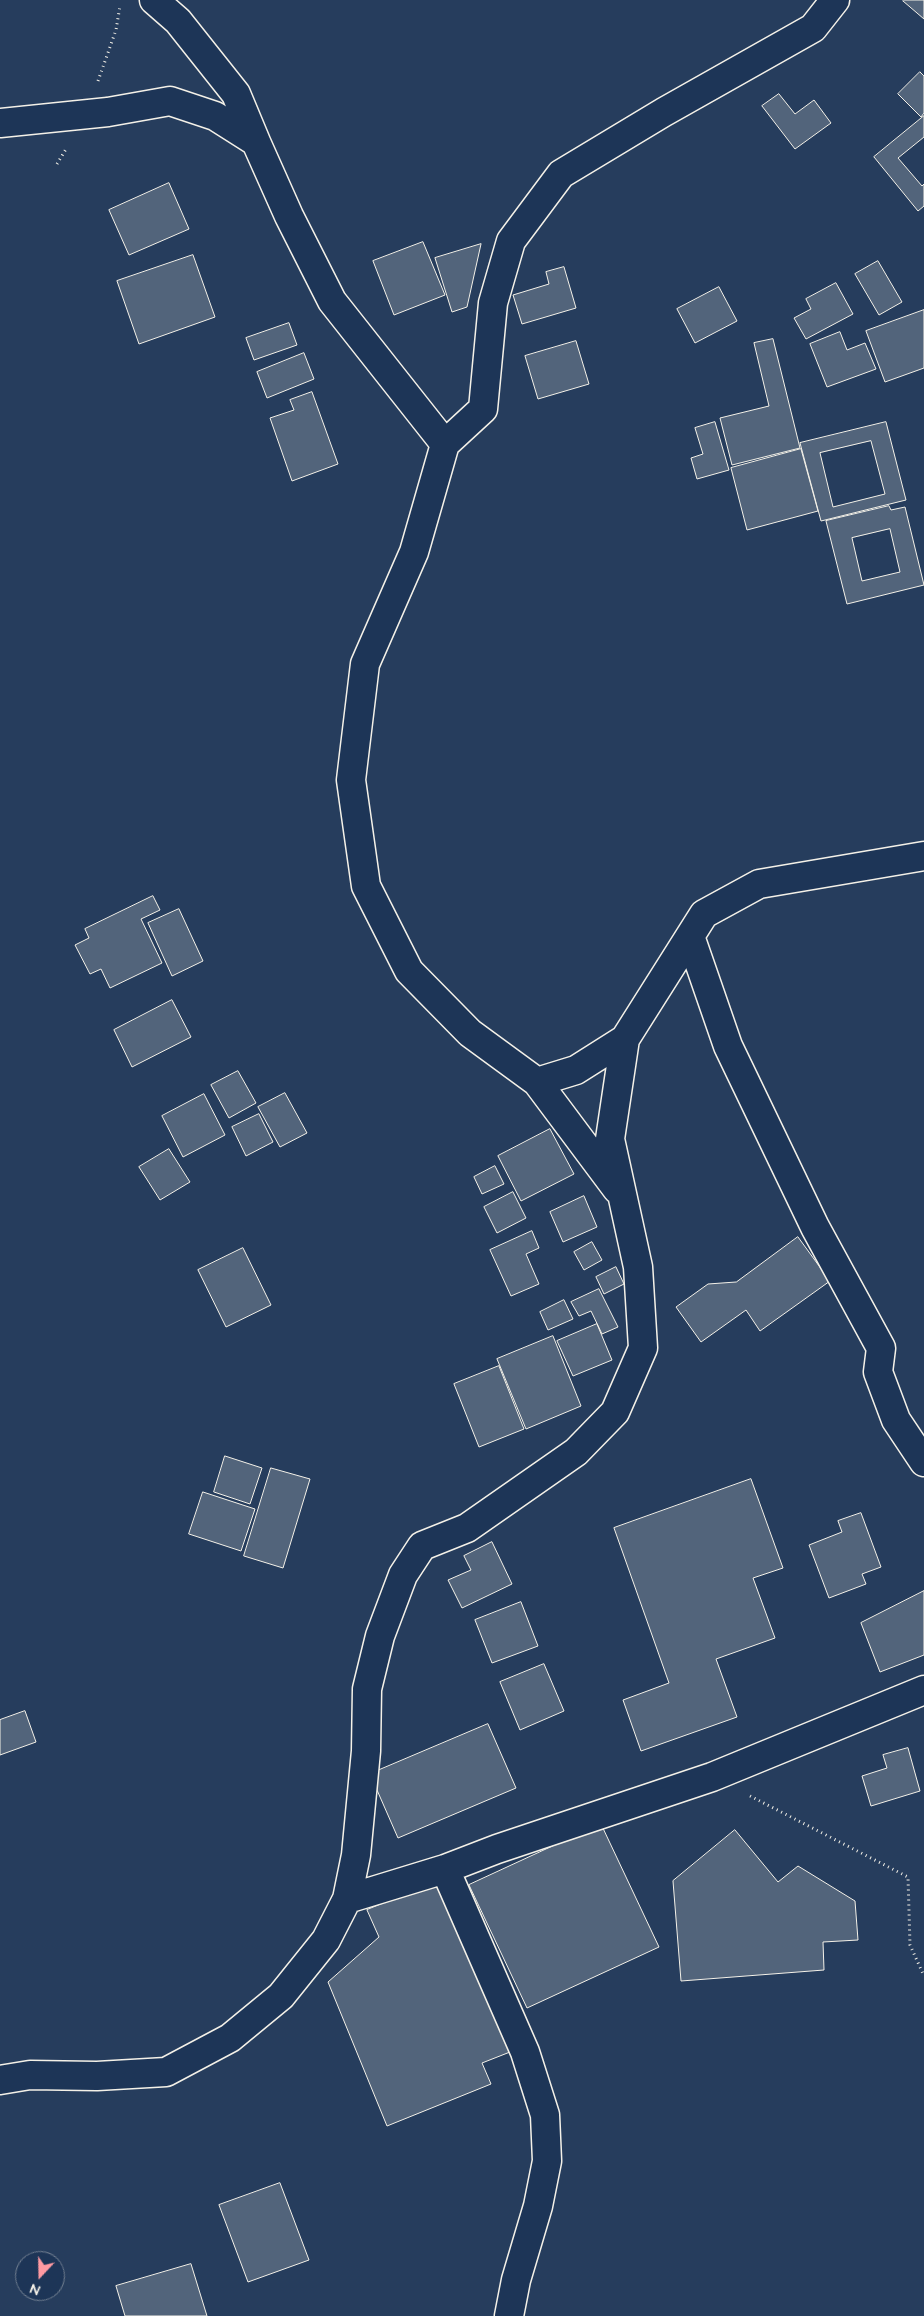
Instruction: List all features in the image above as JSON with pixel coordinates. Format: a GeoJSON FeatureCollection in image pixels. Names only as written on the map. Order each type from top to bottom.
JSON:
{"type":"FeatureCollection","features":[{"type":"Feature","properties":{"kind":"street"},"geometry":{"type":"LineString","coordinates":[[154,0],[178,21],[236,94],[289,216],[332,302],[394,377],[445,444]]}},
{"type":"Feature","properties":{"kind":"street"},"geometry":{"type":"LineString","coordinates":[[621,1195],[537,1082],[470,1033],[409,971],[366,886],[351,780],[365,664],[414,552],[445,444],[483,409],[493,303],[510,241],[562,174],[664,112],[813,28],[835,0]]}},
{"type":"Feature","properties":{"kind":"street"},"geometry":{"type":"LineString","coordinates":[[0,123],[108,112],[170,101],[216,116],[256,142]]}},
{"type":"Feature","properties":{"kind":"street"},"geometry":{"type":"LineString","coordinates":[[0,2080],[30,2075],[97,2076],[166,2072],[230,2038],[281,1996],[326,1940],[347,1899],[356,1855],[364,1770],[367,1689],[380,1636],[403,1575],[422,1546],[468,1528],[576,1452],[615,1412],[643,1348],[638,1267],[610,1139],[625,1039],[704,914],[759,884],[924,856]]}},
{"type":"Feature","properties":{"kind":"street"},"geometry":{"type":"LineString","coordinates":[[690,936],[728,1046],[815,1227],[881,1348],[878,1372],[896,1420],[924,1462]]}},
{"type":"Feature","properties":{"kind":"street"},"geometry":{"type":"LineString","coordinates":[[537,1082],[576,1070],[625,1039]]}},
{"type":"Feature","properties":{"kind":"street"},"geometry":{"type":"LineString","coordinates":[[347,1899],[445,1870],[497,1849],[712,1777],[924,1690]]}},
{"type":"Feature","properties":{"kind":"street"},"geometry":{"type":"LineString","coordinates":[[445,1870],[526,2052],[545,2115],[547,2161],[538,2206],[516,2280],[510,2316]]}},
{"type":"Feature","properties":{"kind":"path"},"geometry":{"type":"LineString","coordinates":[[712,1777],[908,1877],[910,1945],[924,1976]]}},
{"type":"Feature","properties":{"kind":"building"},"geometry":{"type":"Polygon","coordinates":[[[924,0],[924,19],[903,1],[924,0]]]}},
{"type":"Feature","properties":{"kind":"building"},"geometry":{"type":"Polygon","coordinates":[[[920,72],[924,76],[924,113],[921,117],[898,94],[920,72]]]}},
{"type":"Feature","properties":{"kind":"building"},"geometry":{"type":"Polygon","coordinates":[[[779,94],[795,114],[814,100],[831,123],[795,149],[762,106],[779,94]]]}},
{"type":"Feature","properties":{"kind":"building"},"geometry":{"type":"Polygon","coordinates":[[[924,116],[924,137],[898,158],[922,186],[924,184],[924,206],[918,211],[874,157],[924,116]]]}},
{"type":"Feature","properties":{"kind":"building"},"geometry":{"type":"Polygon","coordinates":[[[169,183],[189,229],[129,255],[109,210],[169,183]]]}},
{"type":"Feature","properties":{"kind":"building"},"geometry":{"type":"Polygon","coordinates":[[[423,242],[445,295],[394,315],[373,261],[423,242]]]}},
{"type":"Feature","properties":{"kind":"building"},"geometry":{"type":"Polygon","coordinates":[[[481,244],[467,307],[452,312],[435,258],[481,244]]]}},
{"type":"Feature","properties":{"kind":"building"},"geometry":{"type":"Polygon","coordinates":[[[193,255],[215,317],[139,344],[117,281],[193,255]]]}},
{"type":"Feature","properties":{"kind":"building"},"geometry":{"type":"Polygon","coordinates":[[[878,261],[902,302],[879,315],[855,274],[878,261]]]}},
{"type":"Feature","properties":{"kind":"building"},"geometry":{"type":"Polygon","coordinates":[[[564,267],[576,308],[522,324],[513,295],[549,284],[546,272],[564,267]]]}},
{"type":"Feature","properties":{"kind":"building"},"geometry":{"type":"Polygon","coordinates":[[[836,283],[853,314],[806,339],[794,318],[811,309],[806,299],[836,283]]]}},
{"type":"Feature","properties":{"kind":"building"},"geometry":{"type":"Polygon","coordinates":[[[719,287],[737,321],[695,343],[677,309],[719,287]]]}},
{"type":"Feature","properties":{"kind":"building"},"geometry":{"type":"Polygon","coordinates":[[[924,310],[924,368],[885,382],[866,331],[924,310]]]}},
{"type":"Feature","properties":{"kind":"building"},"geometry":{"type":"Polygon","coordinates":[[[289,323],[297,345],[254,360],[246,338],[289,323]]]}},
{"type":"Feature","properties":{"kind":"building"},"geometry":{"type":"Polygon","coordinates":[[[840,332],[847,350],[865,343],[876,369],[827,387],[810,344],[840,332]]]}},
{"type":"Feature","properties":{"kind":"building"},"geometry":{"type":"Polygon","coordinates":[[[773,339],[800,448],[732,465],[720,418],[769,406],[754,343],[773,339]]]}},
{"type":"Feature","properties":{"kind":"building"},"geometry":{"type":"Polygon","coordinates":[[[576,341],[589,384],[538,399],[525,356],[576,341]]]}},
{"type":"Feature","properties":{"kind":"building"},"geometry":{"type":"Polygon","coordinates":[[[304,353],[314,379],[267,398],[257,372],[304,353]]]}},
{"type":"Feature","properties":{"kind":"building"},"geometry":{"type":"Polygon","coordinates":[[[312,392],[338,464],[292,481],[270,418],[294,410],[290,400],[312,392]]]}},
{"type":"Feature","properties":{"kind":"building"},"geometry":{"type":"Polygon","coordinates":[[[715,422],[729,470],[697,479],[691,458],[703,454],[695,428],[715,422]]]}},
{"type":"Feature","properties":{"kind":"building"},"geometry":{"type":"Polygon","coordinates":[[[886,422],[906,500],[821,521],[800,443],[886,422]],[[871,441],[820,453],[833,507],[885,494],[871,441]]]}},
{"type":"Feature","properties":{"kind":"building"},"geometry":{"type":"Polygon","coordinates":[[[801,449],[818,511],[747,530],[731,468],[801,449]]]}},
{"type":"Feature","properties":{"kind":"building"},"geometry":{"type":"Polygon","coordinates":[[[889,506],[891,510],[905,507],[924,585],[847,604],[826,521],[889,506]],[[890,529],[852,538],[862,581],[900,572],[890,529]]]}},
{"type":"Feature","properties":{"kind":"building"},"geometry":{"type":"Polygon","coordinates":[[[153,896],[160,910],[141,919],[162,963],[110,988],[101,969],[90,974],[75,945],[89,938],[85,929],[153,896]]]}},
{"type":"Feature","properties":{"kind":"building"},"geometry":{"type":"Polygon","coordinates":[[[179,909],[203,961],[172,976],[148,923],[179,909]]]}},
{"type":"Feature","properties":{"kind":"building"},"geometry":{"type":"Polygon","coordinates":[[[172,1000],[191,1037],[132,1067],[114,1030],[172,1000]]]}},
{"type":"Feature","properties":{"kind":"building"},"geometry":{"type":"Polygon","coordinates":[[[238,1071],[256,1103],[229,1118],[211,1085],[238,1071]]]}},
{"type":"Feature","properties":{"kind":"building"},"geometry":{"type":"Polygon","coordinates":[[[285,1093],[307,1133],[280,1147],[258,1107],[285,1093]]]}},
{"type":"Feature","properties":{"kind":"building"},"geometry":{"type":"Polygon","coordinates":[[[204,1094],[225,1135],[183,1157],[162,1116],[204,1094]]]}},
{"type":"Feature","properties":{"kind":"building"},"geometry":{"type":"Polygon","coordinates":[[[259,1114],[273,1142],[246,1156],[232,1127],[259,1114]]]}},
{"type":"Feature","properties":{"kind":"building"},"geometry":{"type":"Polygon","coordinates":[[[550,1129],[574,1174],[521,1201],[498,1156],[550,1129]]]}},
{"type":"Feature","properties":{"kind":"building"},"geometry":{"type":"Polygon","coordinates":[[[169,1149],[190,1182],[160,1200],[139,1167],[169,1149]]]}},
{"type":"Feature","properties":{"kind":"building"},"geometry":{"type":"Polygon","coordinates":[[[495,1166],[504,1184],[482,1194],[474,1177],[495,1166]]]}},
{"type":"Feature","properties":{"kind":"building"},"geometry":{"type":"Polygon","coordinates":[[[513,1192],[526,1218],[497,1233],[484,1207],[513,1192]]]}},
{"type":"Feature","properties":{"kind":"building"},"geometry":{"type":"Polygon","coordinates":[[[584,1196],[597,1227],[563,1242],[550,1212],[584,1196]]]}},
{"type":"Feature","properties":{"kind":"building"},"geometry":{"type":"Polygon","coordinates":[[[532,1231],[539,1248],[526,1254],[539,1284],[511,1296],[490,1250],[532,1231]]]}},
{"type":"Feature","properties":{"kind":"building"},"geometry":{"type":"Polygon","coordinates":[[[798,1237],[830,1281],[760,1331],[746,1310],[701,1342],[676,1307],[708,1284],[736,1282],[798,1237]]]}},
{"type":"Feature","properties":{"kind":"building"},"geometry":{"type":"Polygon","coordinates":[[[592,1242],[602,1260],[584,1270],[574,1252],[592,1242]]]}},
{"type":"Feature","properties":{"kind":"building"},"geometry":{"type":"Polygon","coordinates":[[[243,1248],[271,1305],[226,1327],[198,1270],[243,1248]]]}},
{"type":"Feature","properties":{"kind":"building"},"geometry":{"type":"Polygon","coordinates":[[[616,1267],[624,1284],[604,1294],[596,1277],[616,1267]]]}},
{"type":"Feature","properties":{"kind":"building"},"geometry":{"type":"Polygon","coordinates":[[[599,1289],[618,1327],[602,1334],[591,1311],[579,1316],[571,1302],[599,1289]]]}},
{"type":"Feature","properties":{"kind":"building"},"geometry":{"type":"Polygon","coordinates":[[[564,1300],[573,1319],[548,1330],[540,1312],[564,1300]]]}},
{"type":"Feature","properties":{"kind":"building"},"geometry":{"type":"Polygon","coordinates":[[[597,1324],[612,1360],[573,1376],[557,1341],[597,1324]]]}},
{"type":"Feature","properties":{"kind":"building"},"geometry":{"type":"Polygon","coordinates":[[[553,1336],[581,1406],[526,1429],[497,1359],[553,1336]]]}},
{"type":"Feature","properties":{"kind":"building"},"geometry":{"type":"Polygon","coordinates":[[[499,1366],[524,1429],[479,1447],[454,1384],[499,1366]]]}},
{"type":"Feature","properties":{"kind":"building"},"geometry":{"type":"Polygon","coordinates":[[[225,1456],[262,1468],[250,1504],[214,1492],[225,1456]]]}},
{"type":"Feature","properties":{"kind":"building"},"geometry":{"type":"Polygon","coordinates":[[[271,1468],[310,1479],[283,1568],[244,1556],[271,1468]]]}},
{"type":"Feature","properties":{"kind":"building"},"geometry":{"type":"Polygon","coordinates":[[[751,1479],[783,1568],[753,1578],[775,1638],[716,1659],[737,1717],[641,1751],[623,1700],[669,1683],[614,1528],[751,1479]]]}},
{"type":"Feature","properties":{"kind":"building"},"geometry":{"type":"Polygon","coordinates":[[[203,1492],[255,1509],[241,1551],[189,1534],[203,1492]]]}},
{"type":"Feature","properties":{"kind":"building"},"geometry":{"type":"Polygon","coordinates":[[[861,1513],[881,1567],[862,1574],[866,1584],[829,1598],[809,1545],[842,1532],[838,1521],[861,1513]]]}},
{"type":"Feature","properties":{"kind":"building"},"geometry":{"type":"Polygon","coordinates":[[[492,1542],[512,1584],[462,1608],[448,1580],[471,1570],[464,1556],[492,1542]]]}},
{"type":"Feature","properties":{"kind":"building"},"geometry":{"type":"Polygon","coordinates":[[[924,1591],[924,1655],[880,1672],[861,1623],[924,1591]]]}},
{"type":"Feature","properties":{"kind":"building"},"geometry":{"type":"Polygon","coordinates":[[[521,1602],[538,1646],[492,1663],[475,1620],[521,1602]]]}},
{"type":"Feature","properties":{"kind":"building"},"geometry":{"type":"Polygon","coordinates":[[[544,1664],[564,1711],[520,1730],[500,1682],[544,1664]]]}},
{"type":"Feature","properties":{"kind":"building"},"geometry":{"type":"Polygon","coordinates":[[[25,1711],[36,1742],[0,1755],[0,1720],[25,1711]]]}},
{"type":"Feature","properties":{"kind":"building"},"geometry":{"type":"Polygon","coordinates":[[[488,1724],[516,1788],[398,1838],[370,1774],[488,1724]]]}},
{"type":"Feature","properties":{"kind":"building"},"geometry":{"type":"Polygon","coordinates":[[[908,1748],[920,1791],[871,1806],[862,1776],[887,1768],[883,1755],[908,1748]]]}},
{"type":"Feature","properties":{"kind":"building"},"geometry":{"type":"Polygon","coordinates":[[[601,1824],[659,1947],[527,2008],[469,1885],[601,1824]]]}},
{"type":"Feature","properties":{"kind":"building"},"geometry":{"type":"Polygon","coordinates":[[[735,1830],[778,1882],[798,1866],[855,1901],[858,1940],[823,1942],[824,1970],[681,1981],[673,1881],[735,1830]]]}},
{"type":"Feature","properties":{"kind":"building"},"geometry":{"type":"Polygon","coordinates":[[[439,1881],[510,2052],[482,2063],[491,2084],[387,2126],[328,1982],[379,1937],[367,1910],[439,1881]]]}},
{"type":"Feature","properties":{"kind":"building"},"geometry":{"type":"Polygon","coordinates":[[[280,2183],[309,2260],[248,2282],[219,2205],[280,2183]]]}},
{"type":"Feature","properties":{"kind":"building"},"geometry":{"type":"Polygon","coordinates":[[[191,2264],[207,2316],[125,2316],[116,2286],[191,2264]]]}}]}
